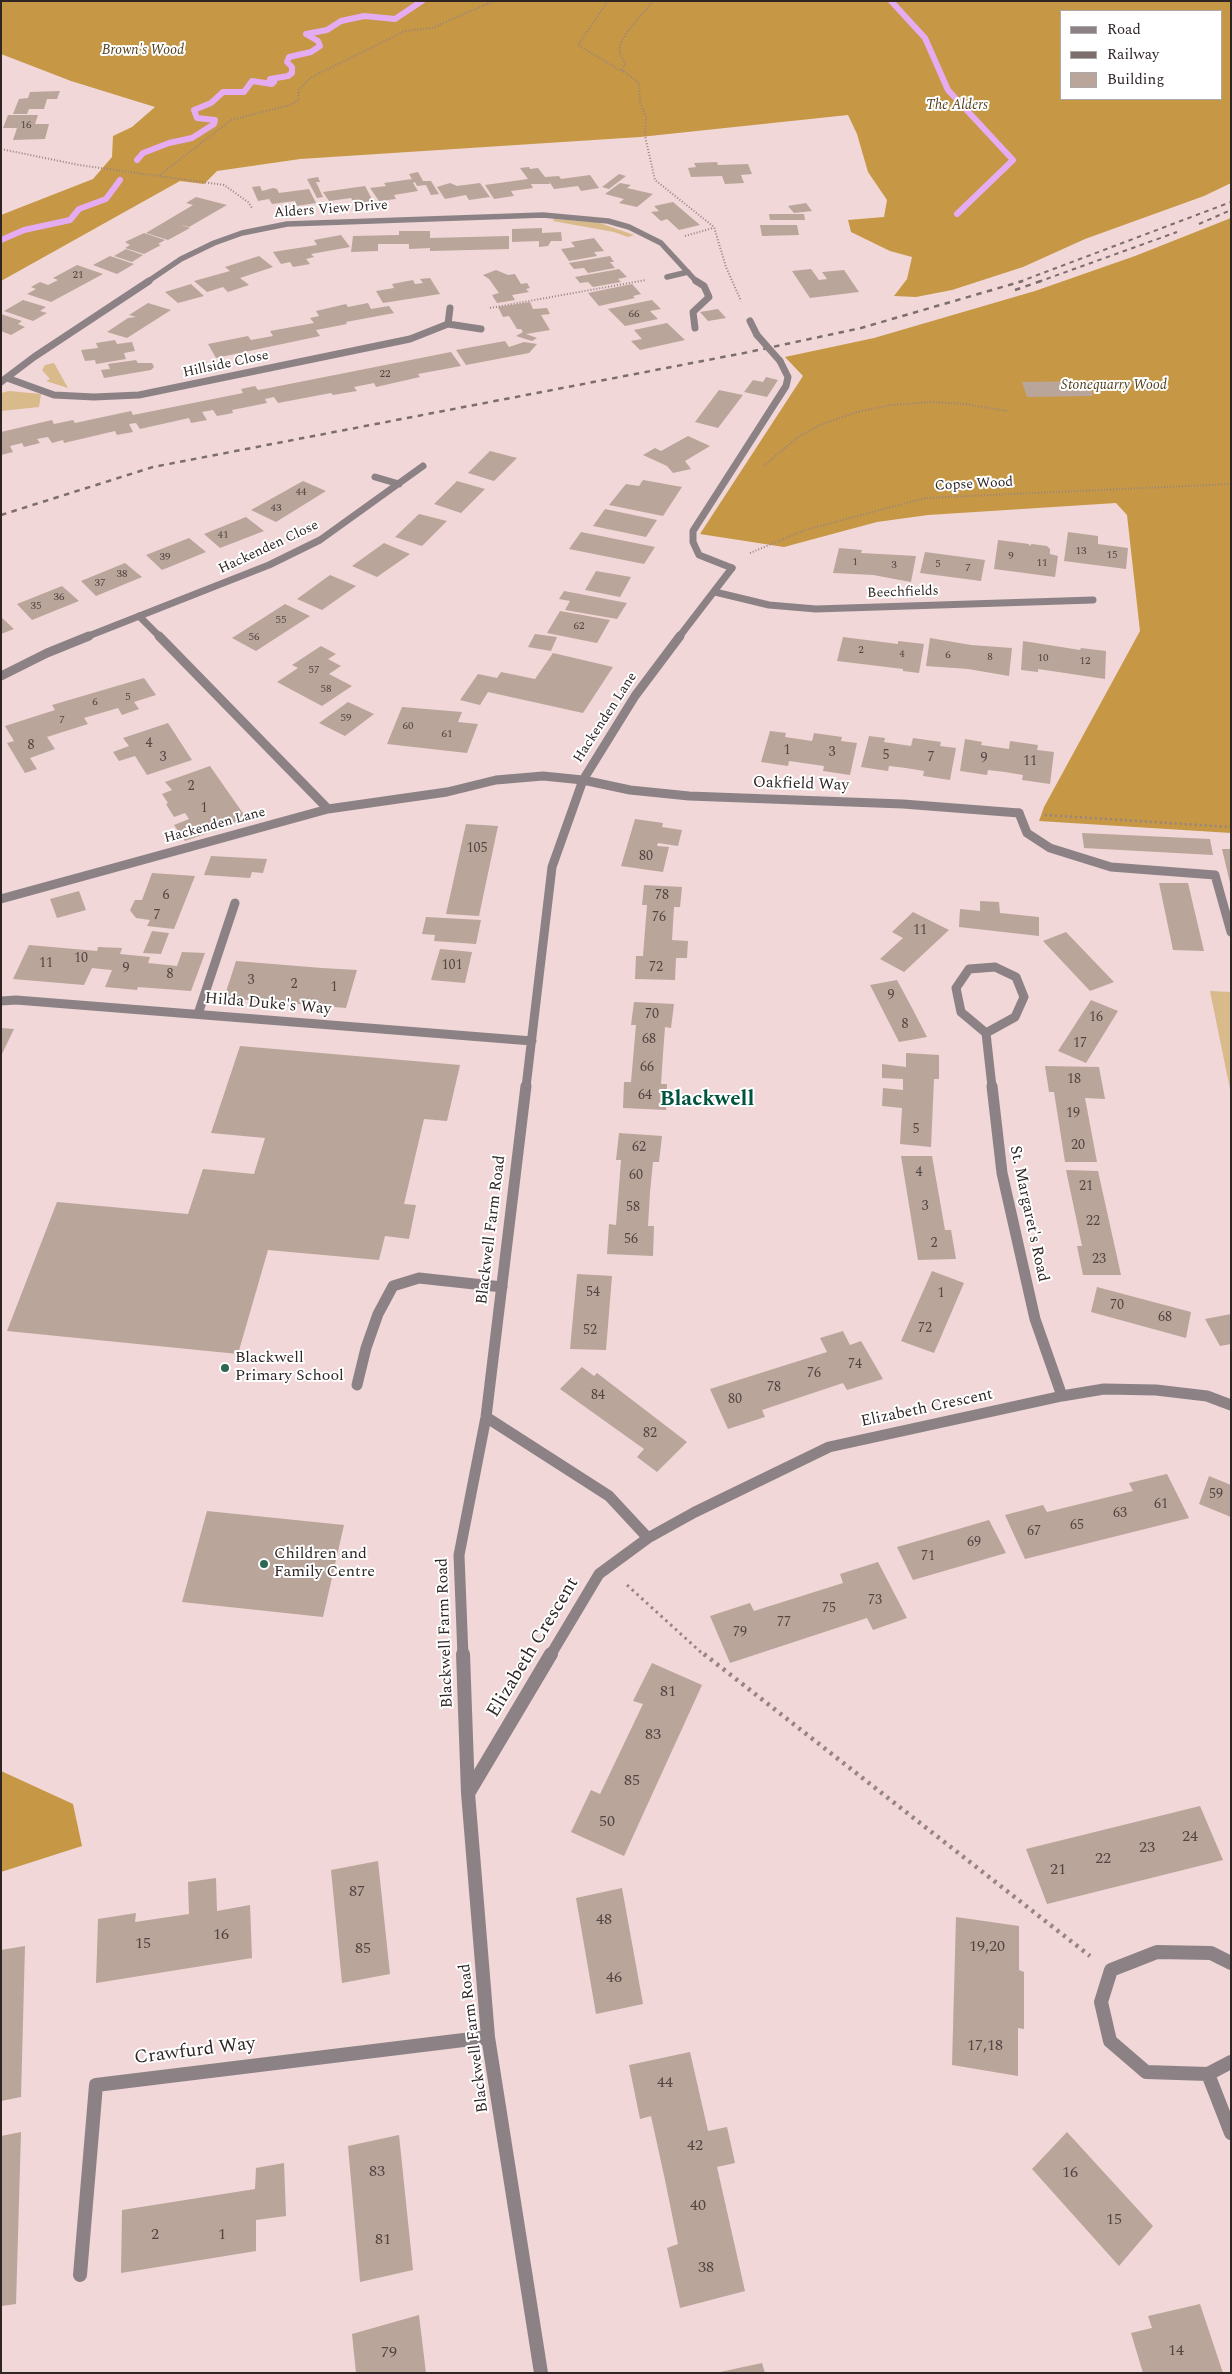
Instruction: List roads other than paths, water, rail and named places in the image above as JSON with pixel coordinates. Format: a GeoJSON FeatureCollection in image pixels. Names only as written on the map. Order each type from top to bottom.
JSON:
{"type":"FeatureCollection","features":[{"type":"Feature","properties":{"kind":"street","name":"Alders View Drive"},"geometry":{"type":"LineString","coordinates":[[4,380],[34,356],[180,260],[214,243],[264,228],[325,221],[542,215],[608,221],[638,230],[662,242],[695,280],[704,286],[709,297],[693,312],[695,328]]}},
{"type":"Feature","properties":{"kind":"street"},"geometry":{"type":"LineString","coordinates":[[667,277],[688,272]]}},
{"type":"Feature","properties":{"kind":"street"},"geometry":{"type":"LineString","coordinates":[[450,311],[448,324],[481,329]]}},
{"type":"Feature","properties":{"kind":"street","name":"Hackenden Lane"},"geometry":{"type":"LineString","coordinates":[[1,900],[328,809],[447,792],[496,780],[543,776],[583,780],[635,696],[732,568],[712,562],[699,555],[692,542],[693,531],[786,386],[788,377],[780,360],[757,335],[750,321]]}},
{"type":"Feature","properties":{"kind":"street","name":"Hillside Close"},"geometry":{"type":"LineString","coordinates":[[4,380],[54,395],[94,398],[139,395],[410,339],[448,324]]}},
{"type":"Feature","properties":{"kind":"street","name":"Hackenden Close"},"geometry":{"type":"LineString","coordinates":[[1,676],[47,653],[269,564],[320,540],[423,466]]}},
{"type":"Feature","properties":{"kind":"street"},"geometry":{"type":"LineString","coordinates":[[375,477],[399,484]]}},
{"type":"Feature","properties":{"kind":"street","name":"Beechfields"},"geometry":{"type":"LineString","coordinates":[[714,592],[770,605],[816,609],[1093,600]]}},
{"type":"Feature","properties":{"kind":"street"},"geometry":{"type":"LineString","coordinates":[[139,616],[328,809]]}},
{"type":"Feature","properties":{"kind":"street","name":"Oakfield Way"},"geometry":{"type":"LineString","coordinates":[[583,780],[630,790],[689,796],[903,804],[1019,813],[1027,833],[1050,848],[1111,867],[1215,875],[1231,932]]}},
{"type":"Feature","properties":{"kind":"street","name":"Blackwell Farm Road"},"geometry":{"type":"LineString","coordinates":[[541,2373],[488,2037],[468,1793],[459,1555],[486,1417],[552,867],[583,780]]}},
{"type":"Feature","properties":{"kind":"street"},"geometry":{"type":"LineString","coordinates":[[198,1014],[235,903]]}},
{"type":"Feature","properties":{"kind":"street"},"geometry":{"type":"LineString","coordinates":[[995,967],[1016,977],[1024,997],[1015,1017],[986,1033],[961,1012],[956,988],[969,969],[995,967]]}},
{"type":"Feature","properties":{"kind":"street","name":"Hilda Duke's Way"},"geometry":{"type":"LineString","coordinates":[[1,1001],[16,1000],[532,1041]]}},
{"type":"Feature","properties":{"kind":"street","name":"St. Margaret's Road"},"geometry":{"type":"LineString","coordinates":[[986,1033],[1002,1172],[1035,1319],[1062,1396]]}},
{"type":"Feature","properties":{"kind":"street"},"geometry":{"type":"LineString","coordinates":[[357,1385],[366,1348],[378,1314],[393,1286],[419,1278],[502,1287]]}},
{"type":"Feature","properties":{"kind":"street","name":"Elizabeth Crescent"},"geometry":{"type":"LineString","coordinates":[[468,1793],[599,1574],[648,1538],[695,1512],[829,1447],[1062,1396],[1104,1388],[1156,1390],[1208,1396],[1231,1405]]}},
{"type":"Feature","properties":{"kind":"street"},"geometry":{"type":"LineString","coordinates":[[486,1417],[609,1496],[648,1538]]}},
{"type":"Feature","properties":{"kind":"street"},"geometry":{"type":"LineString","coordinates":[[1231,1964],[1211,1953],[1157,1952],[1111,1970],[1101,2002],[1110,2041],[1146,2072],[1208,2074],[1231,2062]]}},
{"type":"Feature","properties":{"kind":"street","name":"Crawfurd Way"},"geometry":{"type":"LineString","coordinates":[[80,2275],[96,2085],[488,2037]]}},
{"type":"Feature","properties":{"kind":"street"},"geometry":{"type":"LineString","coordinates":[[1208,2074],[1231,2132]]}},
{"type":"Feature","properties":{"kind":"waterway"},"geometry":{"type":"LineString","coordinates":[[137,160],[143,153],[169,143],[192,138],[214,124],[215,120],[197,118],[194,110],[211,103],[223,92],[244,92],[252,81],[272,84],[274,82],[270,79],[288,76],[292,73],[292,67],[287,62],[289,57],[311,52],[320,46],[318,41],[306,34],[327,30],[341,21],[364,16],[395,19],[422,1]]}},
{"type":"Feature","properties":{"kind":"waterway"},"geometry":{"type":"LineString","coordinates":[[891,1],[925,38],[948,90],[1013,160],[957,214]]}},
{"type":"Feature","properties":{"kind":"waterway"},"geometry":{"type":"LineString","coordinates":[[1,240],[24,230],[70,220],[79,209],[106,199],[120,180]]}},
{"type":"Feature","properties":{"kind":"railway"},"geometry":{"type":"LineString","coordinates":[[1019,282],[1231,202]]}},
{"type":"Feature","properties":{"kind":"railway"},"geometry":{"type":"LineString","coordinates":[[1199,224],[1231,210]]}},
{"type":"Feature","properties":{"kind":"railway"},"geometry":{"type":"LineString","coordinates":[[1038,282],[1177,232]]}},
{"type":"Feature","properties":{"kind":"railway"},"geometry":{"type":"LineString","coordinates":[[1,515],[153,467],[749,352],[861,328],[1023,281]]}},
{"type":"Feature","properties":{"kind":"railway"},"geometry":{"type":"LineString","coordinates":[[1015,290],[1041,281]]}},
{"type":"Feature","properties":{"kind":"place","name":"Blackwell Primary School"},"geometry":{"type":"Point","coordinates":[225,1368]}},
{"type":"Feature","properties":{"kind":"place","name":"Children and Family Centre"},"geometry":{"type":"Point","coordinates":[264,1564]}},
{"type":"Feature","properties":{"kind":"district","name":"Blackwell"},"geometry":{"type":"Point","coordinates":[707,1101]}},
{"type":"Feature","properties":{"kind":"park label","name":"Brown's Wood"},"geometry":{"type":"Point","coordinates":[143,51]}},
{"type":"Feature","properties":{"kind":"park label","name":"The Alders"},"geometry":{"type":"Point","coordinates":[957,106]}},
{"type":"Feature","properties":{"kind":"park label","name":"Stonequarry Wood"},"geometry":{"type":"Point","coordinates":[1114,386]}}]}
